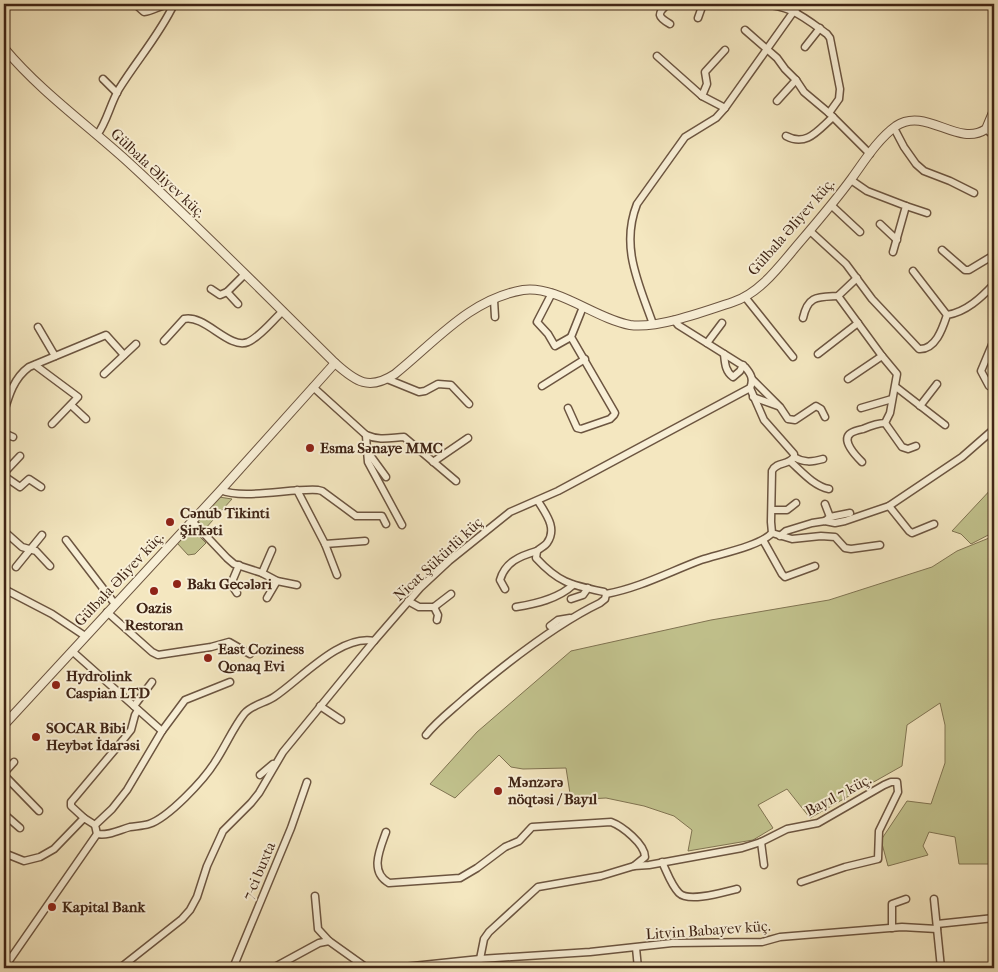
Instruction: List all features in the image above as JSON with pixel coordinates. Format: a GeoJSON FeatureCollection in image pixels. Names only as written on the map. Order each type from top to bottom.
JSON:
{"type":"FeatureCollection","features":[{"type":"Feature","properties":{"kind":"street"},"geometry":{"type":"LineString","coordinates":[[97,135],[117,92],[168,18],[174,4],[165,4],[152,11],[144,12],[135,4]]}},
{"type":"Feature","properties":{"kind":"street"},"geometry":{"type":"LineString","coordinates":[[668,4],[660,12],[660,15],[661,18],[670,24]]}},
{"type":"Feature","properties":{"kind":"street"},"geometry":{"type":"LineString","coordinates":[[698,18],[703,4]]}},
{"type":"Feature","properties":{"kind":"street"},"geometry":{"type":"LineString","coordinates":[[754,4],[773,4],[794,10],[820,28],[830,38],[840,89],[839,99],[831,115],[812,135],[804,140],[796,141],[786,136]]}},
{"type":"Feature","properties":{"kind":"street"},"geometry":{"type":"LineString","coordinates":[[653,324],[632,263],[631,230],[637,204],[685,137],[716,118],[725,108],[794,10],[801,4]]}},
{"type":"Feature","properties":{"kind":"street"},"geometry":{"type":"LineString","coordinates":[[989,4],[994,8]]}},
{"type":"Feature","properties":{"kind":"street"},"geometry":{"type":"LineString","coordinates":[[805,47],[820,28]]}},
{"type":"Feature","properties":{"kind":"street"},"geometry":{"type":"LineString","coordinates":[[745,30],[777,58],[804,92],[831,115],[870,154]]}},
{"type":"Feature","properties":{"kind":"street","name":"Gülbala Əliyev küç."},"geometry":{"type":"LineString","coordinates":[[4,48],[35,83],[97,135],[161,193],[335,363],[350,375],[364,382],[377,383],[388,379],[463,316],[494,300],[516,292],[528,290],[552,293],[628,324],[653,324],[674,320],[745,297],[776,271],[831,205],[870,154],[894,128],[906,122],[918,120],[968,134],[976,134],[986,129]]}},
{"type":"Feature","properties":{"kind":"street"},"geometry":{"type":"LineString","coordinates":[[702,96],[707,84],[704,77],[705,72],[725,50]]}},
{"type":"Feature","properties":{"kind":"street"},"geometry":{"type":"LineString","coordinates":[[657,56],[702,96],[725,108]]}},
{"type":"Feature","properties":{"kind":"street"},"geometry":{"type":"LineString","coordinates":[[102,79],[117,92]]}},
{"type":"Feature","properties":{"kind":"street"},"geometry":{"type":"LineString","coordinates":[[777,101],[796,80]]}},
{"type":"Feature","properties":{"kind":"street"},"geometry":{"type":"LineString","coordinates":[[994,110],[986,129],[994,136]]}},
{"type":"Feature","properties":{"kind":"street"},"geometry":{"type":"LineString","coordinates":[[894,128],[916,164],[924,170],[974,193]]}},
{"type":"Feature","properties":{"kind":"street"},"geometry":{"type":"LineString","coordinates":[[851,180],[867,191],[927,213]]}},
{"type":"Feature","properties":{"kind":"street"},"geometry":{"type":"LineString","coordinates":[[831,205],[860,232]]}},
{"type":"Feature","properties":{"kind":"street"},"geometry":{"type":"LineString","coordinates":[[893,252],[906,206]]}},
{"type":"Feature","properties":{"kind":"street"},"geometry":{"type":"LineString","coordinates":[[880,224],[896,240]]}},
{"type":"Feature","properties":{"kind":"street"},"geometry":{"type":"LineString","coordinates":[[810,231],[846,264],[872,299],[920,349],[923,350],[928,347],[938,338],[947,315]]}},
{"type":"Feature","properties":{"kind":"street"},"geometry":{"type":"LineString","coordinates":[[942,250],[965,270],[969,270],[994,255]]}},
{"type":"Feature","properties":{"kind":"street"},"geometry":{"type":"LineString","coordinates":[[913,271],[947,315]]}},
{"type":"Feature","properties":{"kind":"street"},"geometry":{"type":"LineString","coordinates":[[212,289],[218,294],[227,292],[245,274]]}},
{"type":"Feature","properties":{"kind":"street"},"geometry":{"type":"LineString","coordinates":[[803,318],[805,308],[812,300],[818,297],[838,296],[857,278]]}},
{"type":"Feature","properties":{"kind":"street"},"geometry":{"type":"LineString","coordinates":[[947,315],[965,310],[993,289]]}},
{"type":"Feature","properties":{"kind":"street"},"geometry":{"type":"LineString","coordinates":[[227,292],[238,304]]}},
{"type":"Feature","properties":{"kind":"street"},"geometry":{"type":"LineString","coordinates":[[552,293],[537,322],[548,334],[555,346],[571,337],[583,307]]}},
{"type":"Feature","properties":{"kind":"street"},"geometry":{"type":"LineString","coordinates":[[838,296],[897,374],[890,413],[885,422]]}},
{"type":"Feature","properties":{"kind":"street"},"geometry":{"type":"LineString","coordinates":[[745,297],[793,357]]}},
{"type":"Feature","properties":{"kind":"street"},"geometry":{"type":"LineString","coordinates":[[494,300],[495,317]]}},
{"type":"Feature","properties":{"kind":"street"},"geometry":{"type":"LineString","coordinates":[[164,341],[187,318],[200,321],[224,336],[243,343],[256,337],[283,311]]}},
{"type":"Feature","properties":{"kind":"street"},"geometry":{"type":"LineString","coordinates":[[674,320],[678,325],[743,365],[750,373],[752,379],[780,406],[788,419],[795,420],[816,406],[821,409],[825,417]]}},
{"type":"Feature","properties":{"kind":"street"},"geometry":{"type":"LineString","coordinates":[[706,343],[722,323]]}},
{"type":"Feature","properties":{"kind":"street"},"geometry":{"type":"LineString","coordinates":[[818,354],[858,323]]}},
{"type":"Feature","properties":{"kind":"street"},"geometry":{"type":"LineString","coordinates":[[38,327],[55,356]]}},
{"type":"Feature","properties":{"kind":"street"},"geometry":{"type":"LineString","coordinates":[[4,412],[6,394],[22,372],[34,364],[106,335],[124,355]]}},
{"type":"Feature","properties":{"kind":"street"},"geometry":{"type":"LineString","coordinates":[[568,408],[577,428],[581,429],[610,419],[615,412],[571,337]]}},
{"type":"Feature","properties":{"kind":"street"},"geometry":{"type":"LineString","coordinates":[[989,386],[981,371],[994,340]]}},
{"type":"Feature","properties":{"kind":"street"},"geometry":{"type":"LineString","coordinates":[[104,374],[136,344]]}},
{"type":"Feature","properties":{"kind":"street"},"geometry":{"type":"LineString","coordinates":[[724,354],[725,365],[733,377],[743,365]]}},
{"type":"Feature","properties":{"kind":"street"},"geometry":{"type":"LineString","coordinates":[[848,379],[882,356]]}},
{"type":"Feature","properties":{"kind":"street"},"geometry":{"type":"LineString","coordinates":[[542,386],[584,359]]}},
{"type":"Feature","properties":{"kind":"street","name":"Gülbala Əliyev küç."},"geometry":{"type":"LineString","coordinates":[[4,725],[221,490],[335,363]]}},
{"type":"Feature","properties":{"kind":"street"},"geometry":{"type":"LineString","coordinates":[[34,364],[77,395],[78,399],[52,424]]}},
{"type":"Feature","properties":{"kind":"street"},"geometry":{"type":"LineString","coordinates":[[388,379],[419,392],[426,391],[438,384],[451,385],[470,404]]}},
{"type":"Feature","properties":{"kind":"street"},"geometry":{"type":"LineString","coordinates":[[752,379],[750,388],[764,420],[792,450],[793,459],[809,478],[821,486],[830,489]]}},
{"type":"Feature","properties":{"kind":"street"},"geometry":{"type":"LineString","coordinates":[[920,406],[937,384]]}},
{"type":"Feature","properties":{"kind":"street"},"geometry":{"type":"LineString","coordinates":[[313,387],[366,435],[385,440],[404,437],[456,481]]}},
{"type":"Feature","properties":{"kind":"street"},"geometry":{"type":"LineString","coordinates":[[896,387],[945,426]]}},
{"type":"Feature","properties":{"kind":"street","name":"Nicat Şükürlü küç"},"geometry":{"type":"LineString","coordinates":[[120,968],[182,919],[190,910],[223,831],[258,794],[276,762],[374,641],[408,601],[450,561],[510,512],[538,501],[750,388]]}},
{"type":"Feature","properties":{"kind":"street"},"geometry":{"type":"LineString","coordinates":[[753,397],[780,406]]}},
{"type":"Feature","properties":{"kind":"street"},"geometry":{"type":"LineString","coordinates":[[861,408],[892,400]]}},
{"type":"Feature","properties":{"kind":"street"},"geometry":{"type":"LineString","coordinates":[[71,406],[86,419]]}},
{"type":"Feature","properties":{"kind":"street"},"geometry":{"type":"LineString","coordinates":[[885,422],[902,447],[908,449],[916,446]]}},
{"type":"Feature","properties":{"kind":"street"},"geometry":{"type":"LineString","coordinates":[[862,462],[850,447],[848,436],[851,433],[877,423],[885,422]]}},
{"type":"Feature","properties":{"kind":"street"},"geometry":{"type":"LineString","coordinates":[[825,504],[828,519],[835,523],[889,506],[962,458],[994,429]]}},
{"type":"Feature","properties":{"kind":"street"},"geometry":{"type":"LineString","coordinates":[[4,433],[13,437]]}},
{"type":"Feature","properties":{"kind":"street"},"geometry":{"type":"LineString","coordinates":[[366,435],[368,462],[402,525]]}},
{"type":"Feature","properties":{"kind":"street"},"geometry":{"type":"LineString","coordinates":[[433,462],[468,438]]}},
{"type":"Feature","properties":{"kind":"street"},"geometry":{"type":"LineString","coordinates":[[367,451],[386,477]]}},
{"type":"Feature","properties":{"kind":"street"},"geometry":{"type":"LineString","coordinates":[[20,456],[4,474],[22,488],[30,479],[41,486]]}},
{"type":"Feature","properties":{"kind":"street"},"geometry":{"type":"LineString","coordinates":[[772,533],[772,471],[780,464],[793,459],[808,462],[823,459]]}},
{"type":"Feature","properties":{"kind":"street"},"geometry":{"type":"LineString","coordinates":[[221,490],[230,493],[297,490],[322,491],[356,516],[382,516],[386,524]]}},
{"type":"Feature","properties":{"kind":"street"},"geometry":{"type":"LineString","coordinates":[[297,490],[325,544],[337,575]]}},
{"type":"Feature","properties":{"kind":"street"},"geometry":{"type":"LineString","coordinates":[[505,588],[500,580],[504,568],[515,560],[537,551],[548,542],[552,527],[550,520],[538,501]]}},
{"type":"Feature","properties":{"kind":"street"},"geometry":{"type":"LineString","coordinates":[[772,510],[787,510],[796,503]]}},
{"type":"Feature","properties":{"kind":"street"},"geometry":{"type":"LineString","coordinates":[[889,506],[909,532],[912,533],[934,524]]}},
{"type":"Feature","properties":{"kind":"street"},"geometry":{"type":"LineString","coordinates":[[780,536],[812,523],[850,513]]}},
{"type":"Feature","properties":{"kind":"street"},"geometry":{"type":"LineString","coordinates":[[192,521],[226,558],[277,581],[298,585]]}},
{"type":"Feature","properties":{"kind":"street"},"geometry":{"type":"LineString","coordinates":[[4,531],[22,548],[36,551],[50,566]]}},
{"type":"Feature","properties":{"kind":"street"},"geometry":{"type":"LineString","coordinates":[[537,551],[536,558],[557,578],[573,586],[588,588],[606,594],[632,588],[702,560],[763,540],[772,533]]}},
{"type":"Feature","properties":{"kind":"street"},"geometry":{"type":"LineString","coordinates":[[772,533],[792,539],[821,536],[835,537],[846,548],[851,549],[880,544]]}},
{"type":"Feature","properties":{"kind":"street"},"geometry":{"type":"LineString","coordinates":[[16,567],[42,535]]}},
{"type":"Feature","properties":{"kind":"street"},"geometry":{"type":"LineString","coordinates":[[66,540],[115,604]]}},
{"type":"Feature","properties":{"kind":"street"},"geometry":{"type":"LineString","coordinates":[[763,540],[785,577],[815,566]]}},
{"type":"Feature","properties":{"kind":"street"},"geometry":{"type":"LineString","coordinates":[[325,544],[365,541]]}},
{"type":"Feature","properties":{"kind":"street"},"geometry":{"type":"LineString","coordinates":[[262,573],[272,550]]}},
{"type":"Feature","properties":{"kind":"street"},"geometry":{"type":"LineString","coordinates":[[237,593],[230,584],[239,565]]}},
{"type":"Feature","properties":{"kind":"street"},"geometry":{"type":"LineString","coordinates":[[267,598],[277,581]]}},
{"type":"Feature","properties":{"kind":"street"},"geometry":{"type":"LineString","coordinates":[[516,606],[561,594],[573,586]]}},
{"type":"Feature","properties":{"kind":"street"},"geometry":{"type":"LineString","coordinates":[[571,599],[583,595],[588,588]]}},
{"type":"Feature","properties":{"kind":"street"},"geometry":{"type":"LineString","coordinates":[[4,589],[52,614],[85,636]]}},
{"type":"Feature","properties":{"kind":"street"},"geometry":{"type":"LineString","coordinates":[[408,601],[419,607],[434,607],[450,594]]}},
{"type":"Feature","properties":{"kind":"street"},"geometry":{"type":"LineString","coordinates":[[426,735],[477,688],[533,645],[600,603],[605,599],[606,594]]}},
{"type":"Feature","properties":{"kind":"street"},"geometry":{"type":"LineString","coordinates":[[434,607],[438,615],[437,620]]}},
{"type":"Feature","properties":{"kind":"street"},"geometry":{"type":"LineString","coordinates":[[107,612],[152,652],[158,655],[211,648],[229,642],[250,654]]}},
{"type":"Feature","properties":{"kind":"street"},"geometry":{"type":"LineString","coordinates":[[550,626],[558,620],[574,618]]}},
{"type":"Feature","properties":{"kind":"street"},"geometry":{"type":"LineString","coordinates":[[97,834],[107,834],[148,824],[167,814],[209,770],[248,711],[274,697],[326,657],[357,642],[374,641]]}},
{"type":"Feature","properties":{"kind":"street"},"geometry":{"type":"LineString","coordinates":[[72,651],[162,731]]}},
{"type":"Feature","properties":{"kind":"street"},"geometry":{"type":"LineString","coordinates":[[97,834],[94,826],[71,806],[71,802],[131,730],[136,708],[152,682]]}},
{"type":"Feature","properties":{"kind":"street"},"geometry":{"type":"LineString","coordinates":[[94,826],[112,809],[127,790],[162,731],[185,700],[230,682]]}},
{"type":"Feature","properties":{"kind":"street"},"geometry":{"type":"LineString","coordinates":[[320,706],[341,720]]}},
{"type":"Feature","properties":{"kind":"street"},"geometry":{"type":"LineString","coordinates":[[14,762],[4,774],[39,810]]}},
{"type":"Feature","properties":{"kind":"street"},"geometry":{"type":"LineString","coordinates":[[260,775],[276,762]]}},
{"type":"Feature","properties":{"kind":"street","name":"7-ci buxta"},"geometry":{"type":"LineString","coordinates":[[233,968],[291,828],[307,782]]}},
{"type":"Feature","properties":{"kind":"street","name":"Bayıl 7 küç."},"geometry":{"type":"LineString","coordinates":[[480,959],[484,939],[489,932],[534,890],[601,876],[634,866],[742,848],[787,830],[818,824],[884,785],[896,782],[898,792],[879,831],[878,859],[845,867],[801,882]]}},
{"type":"Feature","properties":{"kind":"street"},"geometry":{"type":"LineString","coordinates":[[4,814],[20,828]]}},
{"type":"Feature","properties":{"kind":"street"},"geometry":{"type":"LineString","coordinates":[[4,853],[24,861],[40,856],[54,848],[84,818]]}},
{"type":"Feature","properties":{"kind":"street"},"geometry":{"type":"LineString","coordinates":[[386,832],[377,863],[381,875],[389,883],[460,878],[477,868],[495,853],[519,841],[532,827],[611,822],[618,824],[645,852],[645,857],[634,866]]}},
{"type":"Feature","properties":{"kind":"street"},"geometry":{"type":"LineString","coordinates":[[4,968],[97,834]]}},
{"type":"Feature","properties":{"kind":"street"},"geometry":{"type":"LineString","coordinates":[[761,842],[764,865]]}},
{"type":"Feature","properties":{"kind":"street"},"geometry":{"type":"LineString","coordinates":[[662,862],[673,886],[685,897],[738,890]]}},
{"type":"Feature","properties":{"kind":"street"},"geometry":{"type":"LineString","coordinates":[[315,896],[317,927],[329,940],[364,966],[370,968]]}},
{"type":"Feature","properties":{"kind":"street"},"geometry":{"type":"LineString","coordinates":[[892,928],[892,904],[906,899]]}},
{"type":"Feature","properties":{"kind":"street"},"geometry":{"type":"LineString","coordinates":[[934,899],[940,968],[994,967]]}},
{"type":"Feature","properties":{"kind":"street","name":"Litvin Babayev küç."},"geometry":{"type":"LineString","coordinates":[[394,968],[480,959],[702,942],[762,942],[780,937],[892,928],[937,927],[994,918]]}},
{"type":"Feature","properties":{"kind":"street"},"geometry":{"type":"LineString","coordinates":[[273,968],[319,943],[329,940]]}},
{"type":"Feature","properties":{"kind":"street"},"geometry":{"type":"LineString","coordinates":[[636,948],[638,968]]}},
{"type":"Feature","properties":{"kind":"green space"},"geometry":{"type":"Polygon","coordinates":[[[994,486],[994,532],[971,544],[961,534],[952,531],[994,486]]]}},
{"type":"Feature","properties":{"kind":"green space"},"geometry":{"type":"Polygon","coordinates":[[[219,497],[232,499],[204,530],[196,522],[219,497]]]}},
{"type":"Feature","properties":{"kind":"green space"},"geometry":{"type":"Polygon","coordinates":[[[191,528],[206,543],[195,554],[188,555],[177,543],[191,528]]]}},
{"type":"Feature","properties":{"kind":"green space"},"geometry":{"type":"Polygon","coordinates":[[[994,536],[994,866],[993,864],[959,864],[955,837],[929,832],[923,846],[928,855],[888,866],[881,840],[907,801],[931,804],[945,763],[945,725],[940,703],[907,725],[902,766],[810,818],[787,789],[758,805],[773,828],[753,840],[688,851],[692,830],[674,816],[644,806],[606,798],[571,800],[566,768],[523,769],[511,767],[499,755],[455,798],[430,784],[477,732],[571,651],[711,620],[829,600],[932,567],[957,551],[994,536]]]}},
{"type":"Feature","properties":{"kind":"place","name":"Esma Sənaye MMC"},"geometry":{"type":"Point","coordinates":[310,448]}},
{"type":"Feature","properties":{"kind":"place","name":"Cənub Tikinti Şirkəti"},"geometry":{"type":"Point","coordinates":[170,522]}},
{"type":"Feature","properties":{"kind":"place","name":"Bakı Gecələri"},"geometry":{"type":"Point","coordinates":[177,584]}},
{"type":"Feature","properties":{"kind":"place","name":"Oazis Restoran"},"geometry":{"type":"Point","coordinates":[154,591]}},
{"type":"Feature","properties":{"kind":"place","name":"East Coziness Qonaq Evi"},"geometry":{"type":"Point","coordinates":[208,658]}},
{"type":"Feature","properties":{"kind":"place","name":"Hydrolink Caspian LTD"},"geometry":{"type":"Point","coordinates":[56,685]}},
{"type":"Feature","properties":{"kind":"place","name":"SOCAR Bibi Heybət İdarəsi"},"geometry":{"type":"Point","coordinates":[36,737]}},
{"type":"Feature","properties":{"kind":"place","name":"Mənzərə nöqtəsi / Bayıl"},"geometry":{"type":"Point","coordinates":[498,791]}},
{"type":"Feature","properties":{"kind":"place","name":"Kapital Bank"},"geometry":{"type":"Point","coordinates":[52,907]}}]}
